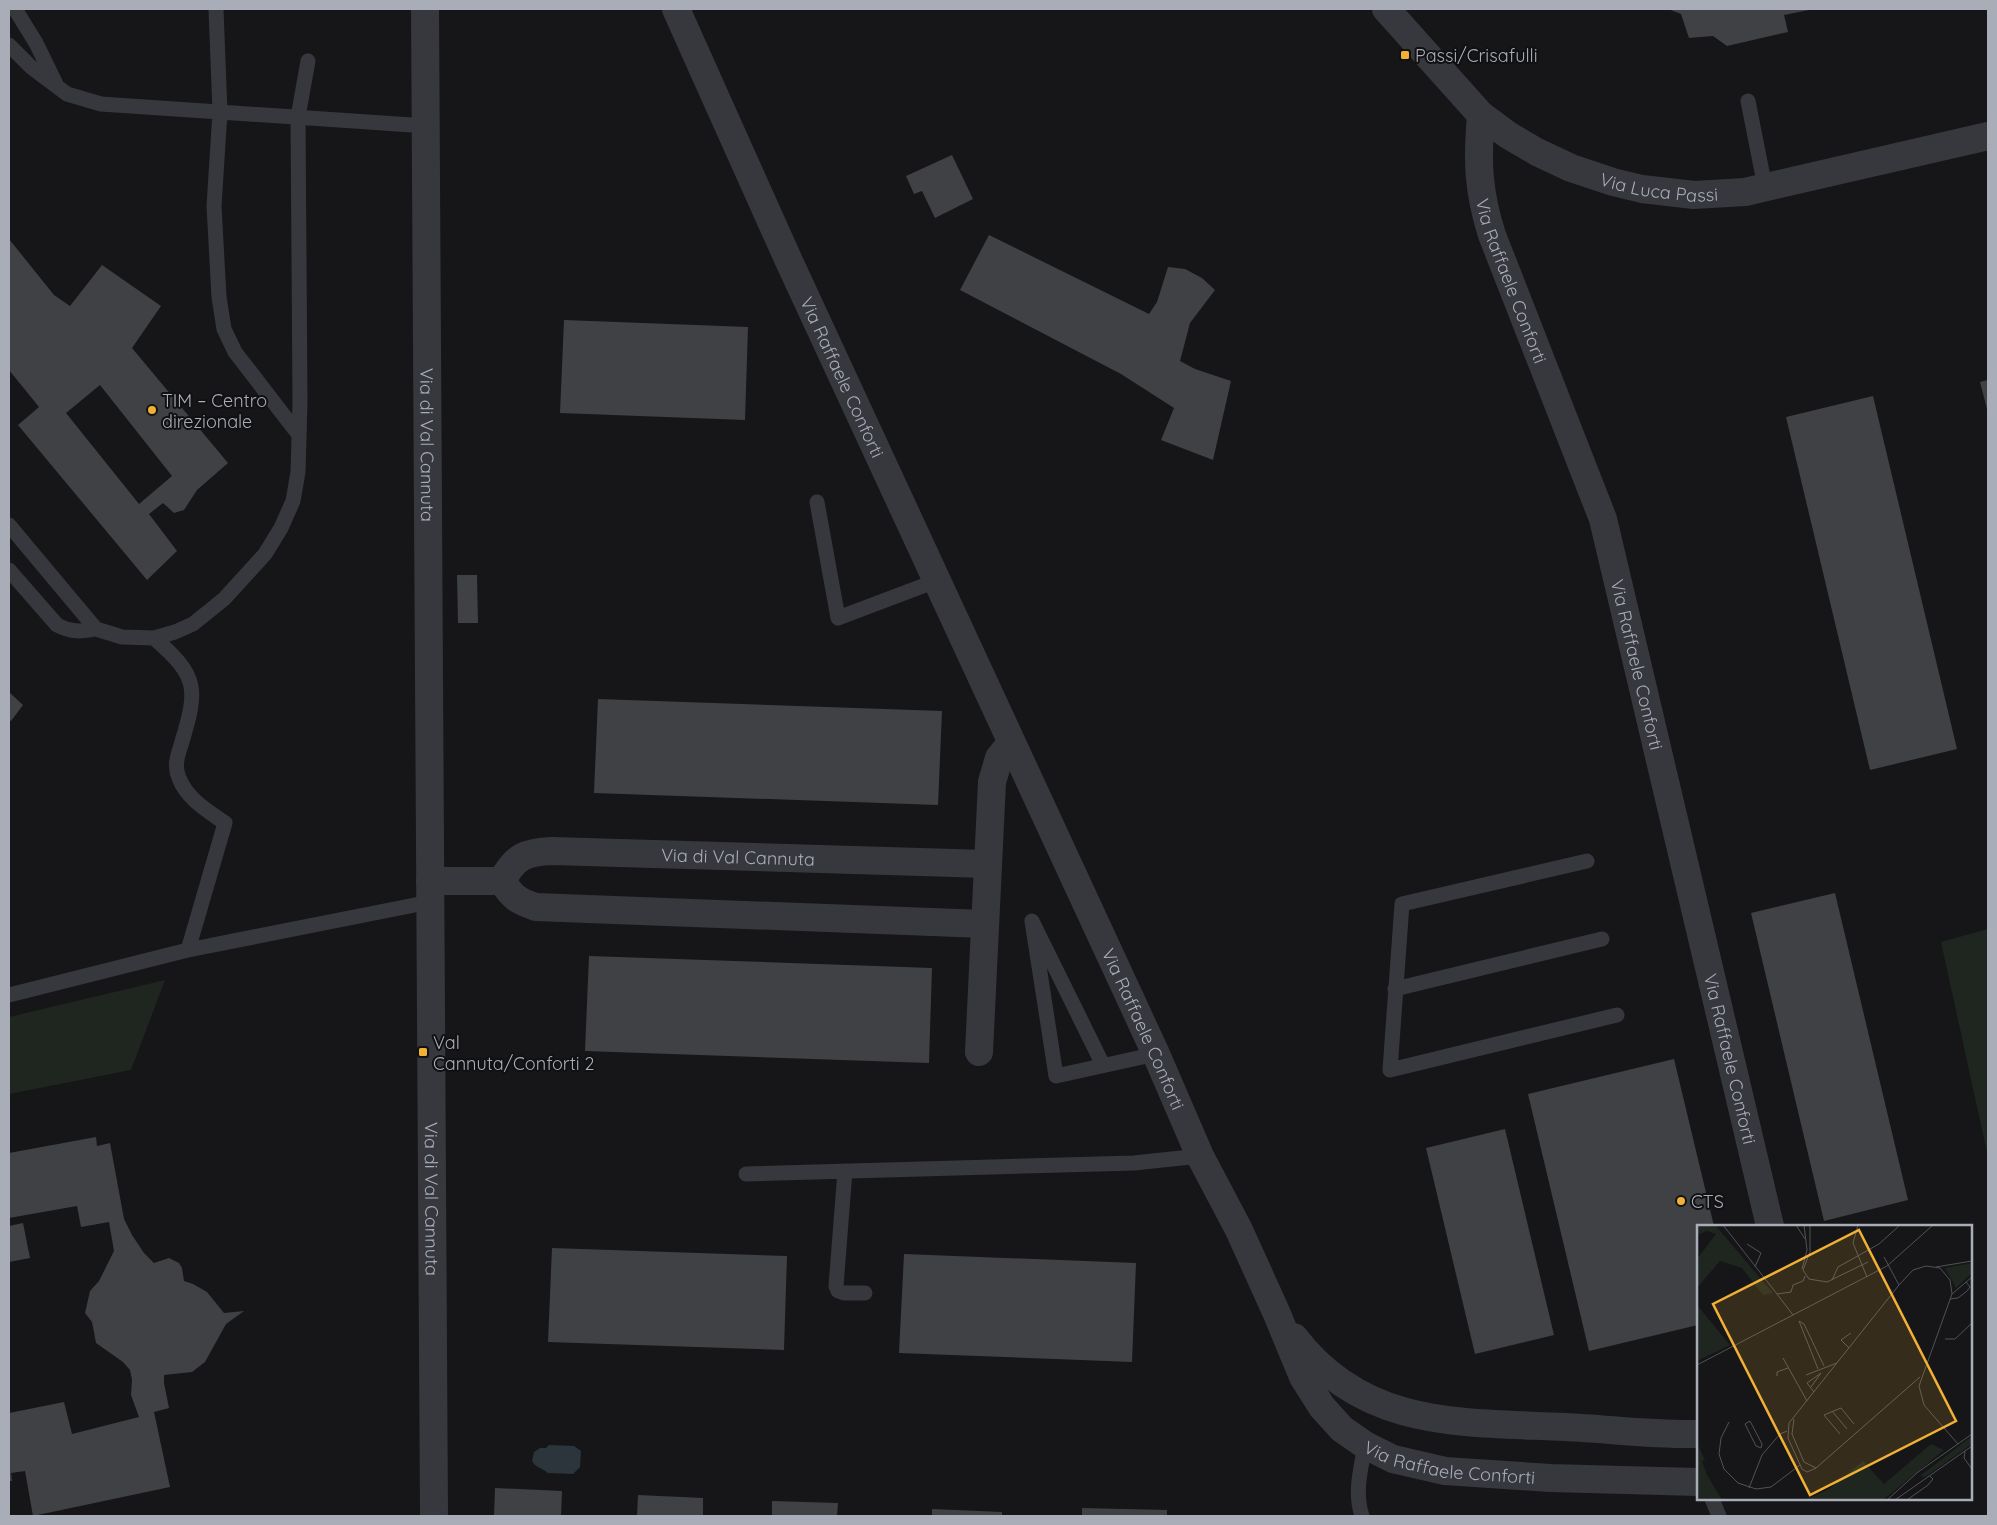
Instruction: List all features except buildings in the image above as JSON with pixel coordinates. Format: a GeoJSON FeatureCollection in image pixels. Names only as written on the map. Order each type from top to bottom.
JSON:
{"type":"FeatureCollection","features":[{"type":"Feature","properties":{"kind":"street","name":"Via di Val Cannuta"},"geometry":{"type":"LineString","coordinates":[[425,9],[434,1516]]}},
{"type":"Feature","properties":{"kind":"street","name":"Via Raffaele Conforti"},"geometry":{"type":"LineString","coordinates":[[676,9],[784,251],[1156,1054],[1200,1156],[1239,1230],[1277,1314],[1294,1359],[1312,1393],[1331,1419],[1365,1445],[1393,1459],[1426,1468],[1550,1478],[1697,1482]]}},
{"type":"Feature","properties":{"kind":"street","name":"Via Luca Passi"},"geometry":{"type":"LineString","coordinates":[[1386,9],[1481,115],[1508,135],[1537,152],[1571,168],[1613,182],[1642,189],[1694,195],[1729,194],[1988,136]]}},
{"type":"Feature","properties":{"kind":"street","name":"Via Raffaele Conforti"},"geometry":{"type":"LineString","coordinates":[[1481,115],[1478,172],[1485,214],[1603,519],[1770,1225]]}},
{"type":"Feature","properties":{"kind":"street"},"geometry":{"type":"LineString","coordinates":[[979,1052],[990,806],[994,770],[999,758],[1011,743]]}},
{"type":"Feature","properties":{"kind":"street","name":"Via di Val Cannuta"},"geometry":{"type":"LineString","coordinates":[[502,881],[514,862],[534,851],[987,864]]}},
{"type":"Feature","properties":{"kind":"street"},"geometry":{"type":"LineString","coordinates":[[430,891],[502,881],[510,894],[520,902],[536,907],[984,924]]}},
{"type":"Feature","properties":{"kind":"street","name":"Via Raffaele Conforti"},"geometry":{"type":"LineString","coordinates":[[1277,1314],[1303,1349],[1328,1374],[1357,1393],[1402,1412],[1442,1419],[1697,1434]]}},
{"type":"Feature","properties":{"kind":"lane"},"geometry":{"type":"LineString","coordinates":[[15,9],[36,42],[56,86]]}},
{"type":"Feature","properties":{"kind":"lane"},"geometry":{"type":"LineString","coordinates":[[216,9],[220,112],[214,206],[219,297],[224,329],[236,352],[299,435]]}},
{"type":"Feature","properties":{"kind":"lane"},"geometry":{"type":"LineString","coordinates":[[9,45],[31,67],[67,94],[101,104],[427,126]]}},
{"type":"Feature","properties":{"kind":"lane"},"geometry":{"type":"LineString","coordinates":[[9,570],[57,625],[67,630],[80,632],[96,629],[122,637],[154,638],[193,624],[209,612],[224,599],[269,548],[281,528],[292,501],[298,472],[298,117],[308,61]]}},
{"type":"Feature","properties":{"kind":"lane"},"geometry":{"type":"LineString","coordinates":[[1748,101],[1765,187]]}},
{"type":"Feature","properties":{"kind":"lane"},"geometry":{"type":"LineString","coordinates":[[818,502],[838,618],[936,581]]}},
{"type":"Feature","properties":{"kind":"lane"},"geometry":{"type":"LineString","coordinates":[[9,525],[96,629]]}},
{"type":"Feature","properties":{"kind":"lane"},"geometry":{"type":"LineString","coordinates":[[154,638],[178,660],[190,680],[192,691],[189,715],[175,769],[179,780],[194,800],[225,823],[188,950]]}},
{"type":"Feature","properties":{"kind":"lane"},"geometry":{"type":"LineString","coordinates":[[1587,861],[1402,904],[1390,1070],[1616,1016]]}},
{"type":"Feature","properties":{"kind":"lane"},"geometry":{"type":"LineString","coordinates":[[9,995],[430,891]]}},
{"type":"Feature","properties":{"kind":"lane"},"geometry":{"type":"LineString","coordinates":[[1103,1065],[1032,921],[1056,1076],[1156,1054]]}},
{"type":"Feature","properties":{"kind":"lane"},"geometry":{"type":"LineString","coordinates":[[1396,989],[1602,939]]}},
{"type":"Feature","properties":{"kind":"lane"},"geometry":{"type":"LineString","coordinates":[[746,1174],[1134,1163],[1200,1156]]}},
{"type":"Feature","properties":{"kind":"lane"},"geometry":{"type":"LineString","coordinates":[[845,1172],[836,1286],[838,1291],[844,1293],[865,1293]]}},
{"type":"Feature","properties":{"kind":"lane"},"geometry":{"type":"LineString","coordinates":[[1362,1516],[1358,1502],[1358,1485],[1365,1445]]}},
{"type":"Feature","properties":{"kind":"lane"},"geometry":{"type":"LineString","coordinates":[[1712,1500],[1719,1516]]}},
{"type":"Feature","properties":{"kind":"shaded area"},"geometry":{"type":"Polygon","coordinates":[[[1988,929],[1988,1157],[1941,942],[1988,929]]]}},
{"type":"Feature","properties":{"kind":"shaded area"},"geometry":{"type":"Polygon","coordinates":[[[165,980],[131,1070],[9,1094],[9,1017],[165,980]]]}},
{"type":"Feature","properties":{"kind":"shaded area"},"geometry":{"type":"Polygon","coordinates":[[[549,1445],[574,1446],[581,1451],[580,1467],[573,1474],[548,1473],[537,1467],[532,1461],[534,1452],[549,1445]]]}},
{"type":"Feature","properties":{"kind":"place","name":"Passi/Crisafulli"},"geometry":{"type":"Point","coordinates":[1405,55]}},
{"type":"Feature","properties":{"kind":"place","name":"TIM – Centro direzionale"},"geometry":{"type":"Point","coordinates":[152,410]}},
{"type":"Feature","properties":{"kind":"place","name":"Val Cannuta/Conforti 2"},"geometry":{"type":"Point","coordinates":[423,1052]}},
{"type":"Feature","properties":{"kind":"place","name":"CTS"},"geometry":{"type":"Point","coordinates":[1681,1201]}}]}
